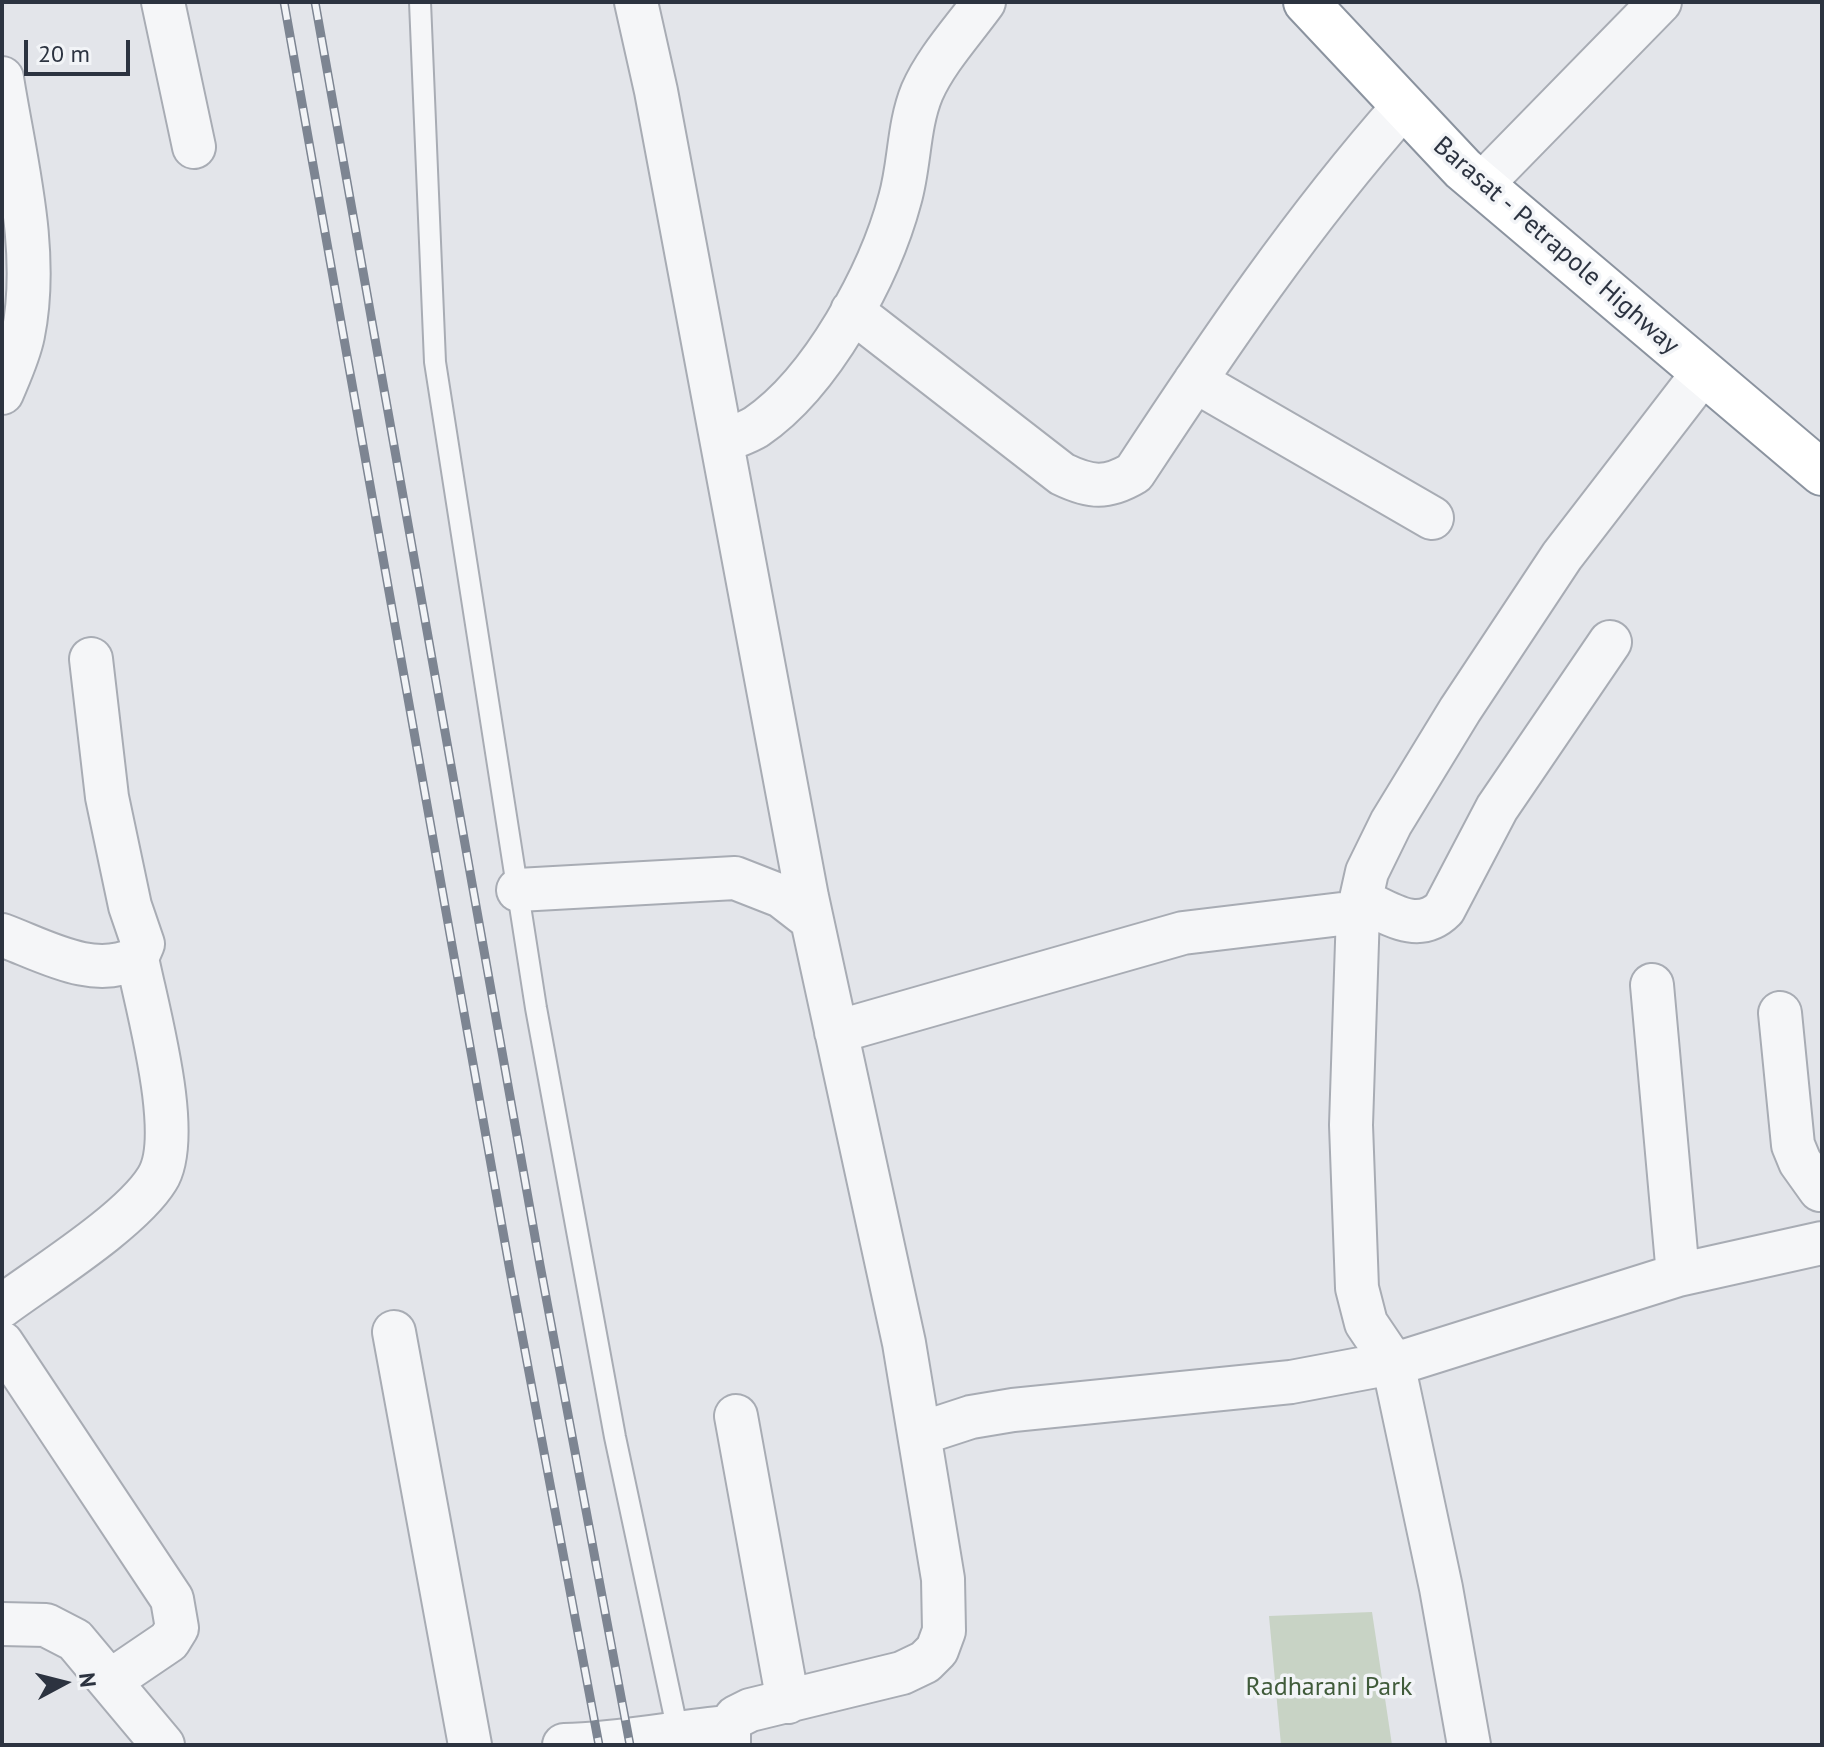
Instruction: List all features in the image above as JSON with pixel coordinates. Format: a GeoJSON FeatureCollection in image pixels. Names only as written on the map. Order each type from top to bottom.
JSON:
{"type":"FeatureCollection","features":[{"type":"Feature","properties":{"kind":"highway","name":"Barasat - Petrapole Highway"},"geometry":{"type":"LineString","coordinates":[[1306,2],[1403,107],[1481,185],[1822,473]]}},
{"type":"Feature","properties":{"kind":"street"},"geometry":{"type":"LineString","coordinates":[[163,2],[194,147]]}},
{"type":"Feature","properties":{"kind":"street"},"geometry":{"type":"LineString","coordinates":[[564,1745],[599,1744],[678,1732],[729,1736],[736,1717],[750,1710],[902,1673],[925,1662],[937,1650],[944,1631],[943,1579],[904,1343],[812,920],[656,91],[636,2]]}},
{"type":"Feature","properties":{"kind":"street"},"geometry":{"type":"LineString","coordinates":[[723,442],[756,426],[781,404],[808,374],[852,311],[898,208],[923,90],[984,2]]}},
{"type":"Feature","properties":{"kind":"street"},"geometry":{"type":"LineString","coordinates":[[1481,185],[1660,2]]}},
{"type":"Feature","properties":{"kind":"street"},"geometry":{"type":"LineString","coordinates":[[2,78],[23,335],[2,393]]}},
{"type":"Feature","properties":{"kind":"street"},"geometry":{"type":"LineString","coordinates":[[852,311],[1062,474],[1084,485],[1102,487],[1134,473],[1251,297],[1342,176],[1403,107]]}},
{"type":"Feature","properties":{"kind":"street"},"geometry":{"type":"LineString","coordinates":[[1469,1745],[1441,1588],[1393,1363],[1366,1323],[1357,1288],[1351,1125],[1360,906],[1367,872],[1391,823],[1460,710],[1562,556],[1703,373]]}},
{"type":"Feature","properties":{"kind":"street"},"geometry":{"type":"LineString","coordinates":[[1195,381],[1432,518]]}},
{"type":"Feature","properties":{"kind":"street"},"geometry":{"type":"LineString","coordinates":[[836,1032],[1183,933],[1360,906],[1419,924],[1433,920],[1444,909],[1497,808],[1610,642]]}},
{"type":"Feature","properties":{"kind":"street"},"geometry":{"type":"LineString","coordinates":[[2,1306],[135,1207],[158,1178],[168,1132],[137,958],[143,944],[130,906],[107,797],[91,659]]}},
{"type":"Feature","properties":{"kind":"street"},"geometry":{"type":"LineString","coordinates":[[518,890],[735,878],[781,896],[812,920]]}},
{"type":"Feature","properties":{"kind":"street"},"geometry":{"type":"LineString","coordinates":[[2,935],[89,966],[119,967],[137,958]]}},
{"type":"Feature","properties":{"kind":"street"},"geometry":{"type":"LineString","coordinates":[[1652,985],[1678,1275]]}},
{"type":"Feature","properties":{"kind":"street"},"geometry":{"type":"LineString","coordinates":[[1780,1013],[1793,1145],[1800,1162],[1821,1180]]}},
{"type":"Feature","properties":{"kind":"street"},"geometry":{"type":"LineString","coordinates":[[919,1434],[971,1417],[1013,1410],[1291,1382],[1393,1363],[1678,1275],[1822,1243]]}},
{"type":"Feature","properties":{"kind":"street"},"geometry":{"type":"LineString","coordinates":[[394,1332],[470,1745]]}},
{"type":"Feature","properties":{"kind":"street"},"geometry":{"type":"LineString","coordinates":[[2,1343],[172,1599],[177,1628],[169,1641],[110,1681]]}},
{"type":"Feature","properties":{"kind":"street"},"geometry":{"type":"LineString","coordinates":[[736,1416],[788,1702]]}},
{"type":"Feature","properties":{"kind":"street"},"geometry":{"type":"LineString","coordinates":[[2,1624],[46,1625],[75,1640],[163,1745]]}},
{"type":"Feature","properties":{"kind":"lane"},"geometry":{"type":"LineString","coordinates":[[420,2],[435,362],[518,890],[615,1437],[678,1732]]}},
{"type":"Feature","properties":{"kind":"green space","name":"Radharani Park"},"geometry":{"type":"Polygon","coordinates":[[[1372,1612],[1392,1745],[1281,1745],[1269,1616],[1372,1612]]]}},
{"type":"Feature","properties":{"kind":"railway"},"geometry":{"type":"LineString","coordinates":[[284,2],[510,1271],[599,1745]]}},
{"type":"Feature","properties":{"kind":"railway"},"geometry":{"type":"LineString","coordinates":[[315,2],[540,1265],[630,1745]]}}]}
